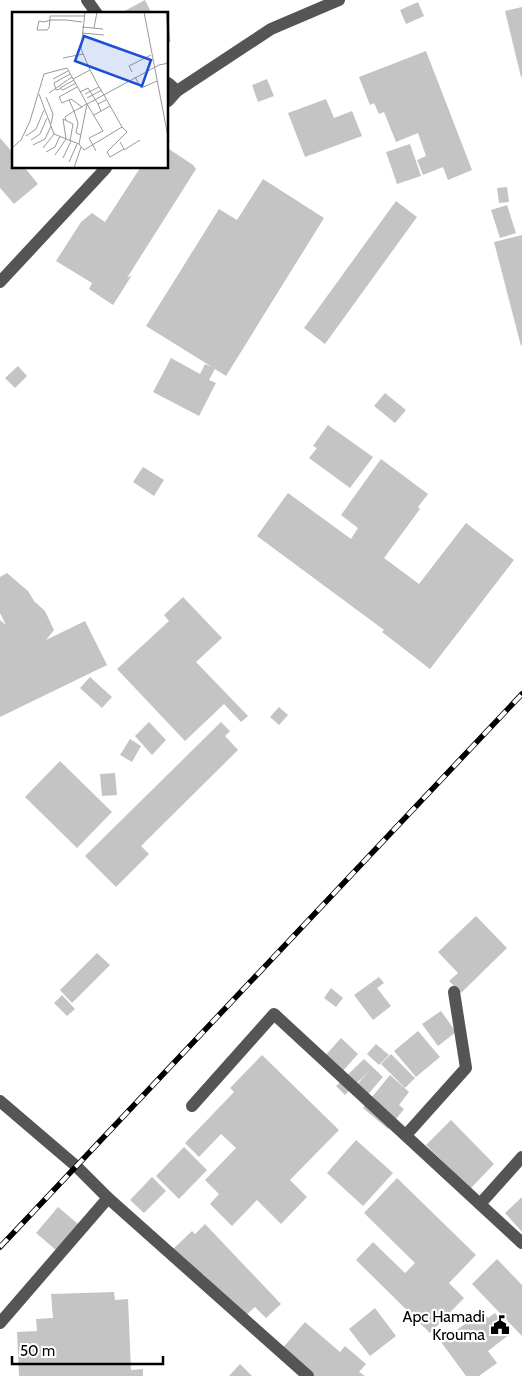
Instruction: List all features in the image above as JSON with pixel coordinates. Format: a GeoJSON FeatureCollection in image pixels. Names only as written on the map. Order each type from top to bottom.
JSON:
{"type":"FeatureCollection","features":[{"type":"Feature","properties":{"kind":"street"},"geometry":{"type":"LineString","coordinates":[[87,0],[96,12]]}},
{"type":"Feature","properties":{"kind":"street"},"geometry":{"type":"LineString","coordinates":[[172,87],[271,29],[339,0]]}},
{"type":"Feature","properties":{"kind":"street"},"geometry":{"type":"LineString","coordinates":[[0,282],[105,169]]}},
{"type":"Feature","properties":{"kind":"street"},"geometry":{"type":"LineString","coordinates":[[406,1136],[466,1068],[454,992]]}},
{"type":"Feature","properties":{"kind":"street"},"geometry":{"type":"LineString","coordinates":[[192,1106],[274,1014],[522,1243]]}},
{"type":"Feature","properties":{"kind":"street"},"geometry":{"type":"LineString","coordinates":[[0,1101],[76,1166],[108,1198],[308,1376]]}},
{"type":"Feature","properties":{"kind":"street"},"geometry":{"type":"LineString","coordinates":[[480,1204],[522,1157]]}},
{"type":"Feature","properties":{"kind":"street"},"geometry":{"type":"LineString","coordinates":[[0,1323],[108,1198]]}},
{"type":"Feature","properties":{"kind":"building"},"geometry":{"type":"Polygon","coordinates":[[[145,0],[151,12],[123,12],[145,0]]]}},
{"type":"Feature","properties":{"kind":"building"},"geometry":{"type":"Polygon","coordinates":[[[418,2],[424,16],[406,24],[400,10],[418,2]]]}},
{"type":"Feature","properties":{"kind":"building"},"geometry":{"type":"Polygon","coordinates":[[[522,7],[522,77],[521,77],[505,11],[522,7]]]}},
{"type":"Feature","properties":{"kind":"building"},"geometry":{"type":"Polygon","coordinates":[[[426,51],[472,170],[448,180],[443,167],[423,175],[417,160],[426,156],[418,133],[396,142],[384,112],[379,114],[374,103],[370,105],[359,77],[426,51]]]}},
{"type":"Feature","properties":{"kind":"building"},"geometry":{"type":"Polygon","coordinates":[[[267,79],[274,96],[258,102],[252,85],[267,79]]]}},
{"type":"Feature","properties":{"kind":"building"},"geometry":{"type":"Polygon","coordinates":[[[326,99],[334,118],[352,111],[362,136],[305,157],[288,113],[326,99]]]}},
{"type":"Feature","properties":{"kind":"building"},"geometry":{"type":"Polygon","coordinates":[[[0,138],[12,152],[12,169],[26,169],[38,184],[14,204],[0,188],[0,138]]]}},
{"type":"Feature","properties":{"kind":"building"},"geometry":{"type":"Polygon","coordinates":[[[410,144],[421,176],[397,184],[386,152],[410,144]]]}},
{"type":"Feature","properties":{"kind":"building"},"geometry":{"type":"Polygon","coordinates":[[[169,149],[196,169],[127,278],[132,275],[113,305],[89,289],[92,283],[56,261],[81,222],[92,213],[105,222],[139,169],[169,169],[169,149]]]}},
{"type":"Feature","properties":{"kind":"building"},"geometry":{"type":"Polygon","coordinates":[[[263,179],[324,218],[226,376],[215,369],[209,380],[216,383],[199,416],[153,392],[171,358],[200,374],[205,364],[212,367],[146,326],[219,209],[237,220],[263,179]]]}},
{"type":"Feature","properties":{"kind":"building"},"geometry":{"type":"Polygon","coordinates":[[[507,187],[509,202],[499,203],[497,188],[507,187]]]}},
{"type":"Feature","properties":{"kind":"building"},"geometry":{"type":"Polygon","coordinates":[[[396,201],[417,217],[325,344],[304,328],[396,201]]]}},
{"type":"Feature","properties":{"kind":"building"},"geometry":{"type":"Polygon","coordinates":[[[507,205],[516,233],[500,238],[491,210],[507,205]]]}},
{"type":"Feature","properties":{"kind":"building"},"geometry":{"type":"Polygon","coordinates":[[[522,235],[522,345],[521,346],[494,242],[522,235]]]}},
{"type":"Feature","properties":{"kind":"building"},"geometry":{"type":"Polygon","coordinates":[[[18,366],[27,376],[15,388],[5,378],[18,366]]]}},
{"type":"Feature","properties":{"kind":"building"},"geometry":{"type":"Polygon","coordinates":[[[385,393],[406,410],[395,423],[374,406],[385,393]]]}},
{"type":"Feature","properties":{"kind":"building"},"geometry":{"type":"Polygon","coordinates":[[[328,425],[373,457],[350,488],[309,458],[317,448],[313,446],[328,425]]]}},
{"type":"Feature","properties":{"kind":"building"},"geometry":{"type":"Polygon","coordinates":[[[381,459],[428,494],[418,507],[420,509],[384,558],[419,584],[466,523],[514,560],[430,669],[382,632],[384,630],[257,536],[288,493],[351,539],[358,528],[341,515],[381,459]]]}},
{"type":"Feature","properties":{"kind":"building"},"geometry":{"type":"Polygon","coordinates":[[[143,467],[164,480],[154,496],[133,482],[143,467]]]}},
{"type":"Feature","properties":{"kind":"building"},"geometry":{"type":"Polygon","coordinates":[[[7,573],[28,591],[34,601],[45,611],[54,630],[46,640],[85,621],[107,665],[0,717],[0,620],[6,625],[0,613],[0,577],[7,573]]]}},
{"type":"Feature","properties":{"kind":"building"},"geometry":{"type":"Polygon","coordinates":[[[183,597],[222,638],[196,662],[248,716],[241,722],[224,704],[185,741],[117,669],[169,621],[164,615],[183,597]]]}},
{"type":"Feature","properties":{"kind":"building"},"geometry":{"type":"Polygon","coordinates":[[[90,677],[112,697],[102,708],[80,688],[90,677]]]}},
{"type":"Feature","properties":{"kind":"building"},"geometry":{"type":"Polygon","coordinates":[[[279,707],[288,715],[279,725],[270,717],[279,707]]]}},
{"type":"Feature","properties":{"kind":"building"},"geometry":{"type":"Polygon","coordinates":[[[149,722],[166,740],[152,755],[135,736],[149,722]]]}},
{"type":"Feature","properties":{"kind":"building"},"geometry":{"type":"Polygon","coordinates":[[[221,722],[230,731],[225,736],[238,750],[141,846],[149,854],[116,887],[85,856],[221,722]]]}},
{"type":"Feature","properties":{"kind":"building"},"geometry":{"type":"Polygon","coordinates":[[[130,739],[141,746],[132,762],[120,755],[130,739]]]}},
{"type":"Feature","properties":{"kind":"building"},"geometry":{"type":"Polygon","coordinates":[[[60,761],[112,812],[77,848],[25,797],[60,761]]]}},
{"type":"Feature","properties":{"kind":"building"},"geometry":{"type":"Polygon","coordinates":[[[115,773],[117,795],[102,796],[100,774],[115,773]]]}},
{"type":"Feature","properties":{"kind":"building"},"geometry":{"type":"Polygon","coordinates":[[[476,916],[507,948],[461,993],[449,981],[458,973],[438,952],[476,916]]]}},
{"type":"Feature","properties":{"kind":"building"},"geometry":{"type":"Polygon","coordinates":[[[97,953],[110,965],[72,1003],[60,990],[97,953]]]}},
{"type":"Feature","properties":{"kind":"building"},"geometry":{"type":"Polygon","coordinates":[[[379,977],[384,983],[377,988],[391,1006],[373,1020],[354,995],[379,977]]]}},
{"type":"Feature","properties":{"kind":"building"},"geometry":{"type":"Polygon","coordinates":[[[331,988],[343,998],[336,1007],[324,998],[331,988]]]}},
{"type":"Feature","properties":{"kind":"building"},"geometry":{"type":"Polygon","coordinates":[[[62,995],[75,1009],[67,1016],[54,1003],[62,995]]]}},
{"type":"Feature","properties":{"kind":"building"},"geometry":{"type":"Polygon","coordinates":[[[441,1011],[456,1032],[438,1046],[422,1024],[441,1011]]]}},
{"type":"Feature","properties":{"kind":"building"},"geometry":{"type":"Polygon","coordinates":[[[418,1031],[440,1057],[416,1077],[394,1051],[418,1031]]]}},
{"type":"Feature","properties":{"kind":"building"},"geometry":{"type":"Polygon","coordinates":[[[341,1038],[358,1054],[341,1073],[324,1057],[341,1038]]]}},
{"type":"Feature","properties":{"kind":"building"},"geometry":{"type":"Polygon","coordinates":[[[376,1044],[389,1055],[379,1065],[367,1054],[376,1044]]]}},
{"type":"Feature","properties":{"kind":"building"},"geometry":{"type":"Polygon","coordinates":[[[391,1054],[415,1078],[405,1088],[381,1064],[391,1054]]]}},
{"type":"Feature","properties":{"kind":"building"},"geometry":{"type":"Polygon","coordinates":[[[262,1055],[339,1130],[290,1180],[307,1197],[281,1224],[257,1200],[232,1226],[210,1204],[219,1194],[205,1180],[236,1148],[221,1134],[199,1157],[185,1143],[234,1092],[230,1088],[262,1055]]]}},
{"type":"Feature","properties":{"kind":"building"},"geometry":{"type":"Polygon","coordinates":[[[364,1059],[383,1077],[363,1100],[352,1090],[370,1070],[345,1095],[336,1086],[364,1059]]]}},
{"type":"Feature","properties":{"kind":"building"},"geometry":{"type":"Polygon","coordinates":[[[390,1075],[409,1092],[399,1105],[404,1109],[388,1129],[363,1108],[390,1075]]]}},
{"type":"Feature","properties":{"kind":"building"},"geometry":{"type":"Polygon","coordinates":[[[451,1120],[494,1164],[470,1189],[426,1145],[451,1120]]]}},
{"type":"Feature","properties":{"kind":"building"},"geometry":{"type":"Polygon","coordinates":[[[356,1140],[393,1173],[363,1206],[327,1173],[356,1140]]]}},
{"type":"Feature","properties":{"kind":"building"},"geometry":{"type":"Polygon","coordinates":[[[184,1147],[207,1170],[179,1199],[156,1176],[184,1147]]]}},
{"type":"Feature","properties":{"kind":"building"},"geometry":{"type":"Polygon","coordinates":[[[152,1177],[166,1191],[144,1213],[130,1200],[152,1177]]]}},
{"type":"Feature","properties":{"kind":"building"},"geometry":{"type":"Polygon","coordinates":[[[397,1178],[476,1255],[449,1283],[464,1298],[430,1333],[356,1260],[373,1242],[405,1273],[415,1263],[364,1213],[397,1178]]]}},
{"type":"Feature","properties":{"kind":"building"},"geometry":{"type":"Polygon","coordinates":[[[522,1197],[522,1232],[505,1213],[522,1197]]]}},
{"type":"Feature","properties":{"kind":"building"},"geometry":{"type":"Polygon","coordinates":[[[58,1207],[78,1224],[56,1250],[36,1233],[58,1207]]]}},
{"type":"Feature","properties":{"kind":"building"},"geometry":{"type":"Polygon","coordinates":[[[205,1224],[281,1304],[266,1318],[255,1307],[244,1317],[203,1274],[198,1278],[172,1250],[192,1231],[195,1234],[205,1224]]]}},
{"type":"Feature","properties":{"kind":"building"},"geometry":{"type":"Polygon","coordinates":[[[497,1259],[522,1285],[522,1336],[472,1284],[497,1259]]]}},
{"type":"Feature","properties":{"kind":"building"},"geometry":{"type":"Polygon","coordinates":[[[114,1292],[115,1300],[128,1299],[131,1370],[143,1369],[143,1376],[19,1376],[17,1332],[37,1331],[36,1319],[53,1318],[51,1294],[114,1292]]]}},
{"type":"Feature","properties":{"kind":"building"},"geometry":{"type":"Polygon","coordinates":[[[375,1308],[396,1336],[370,1356],[349,1329],[375,1308]]]}},
{"type":"Feature","properties":{"kind":"building"},"geometry":{"type":"Polygon","coordinates":[[[482,1311],[488,1318],[495,1313],[510,1334],[488,1351],[497,1363],[479,1376],[466,1376],[441,1342],[482,1311]]]}},
{"type":"Feature","properties":{"kind":"building"},"geometry":{"type":"Polygon","coordinates":[[[305,1322],[340,1352],[345,1346],[366,1364],[359,1372],[365,1376],[311,1376],[281,1350],[305,1322]]]}},
{"type":"Feature","properties":{"kind":"building"},"geometry":{"type":"Polygon","coordinates":[[[240,1364],[252,1376],[229,1376],[240,1364]]]}},
{"type":"Feature","properties":{"kind":"railway"},"geometry":{"type":"LineString","coordinates":[[0,1247],[522,694]]}},
{"type":"Feature","properties":{"kind":"place","name":"Apc Hamadi Krouma"},"geometry":{"type":"Point","coordinates":[500,1325]}}]}
